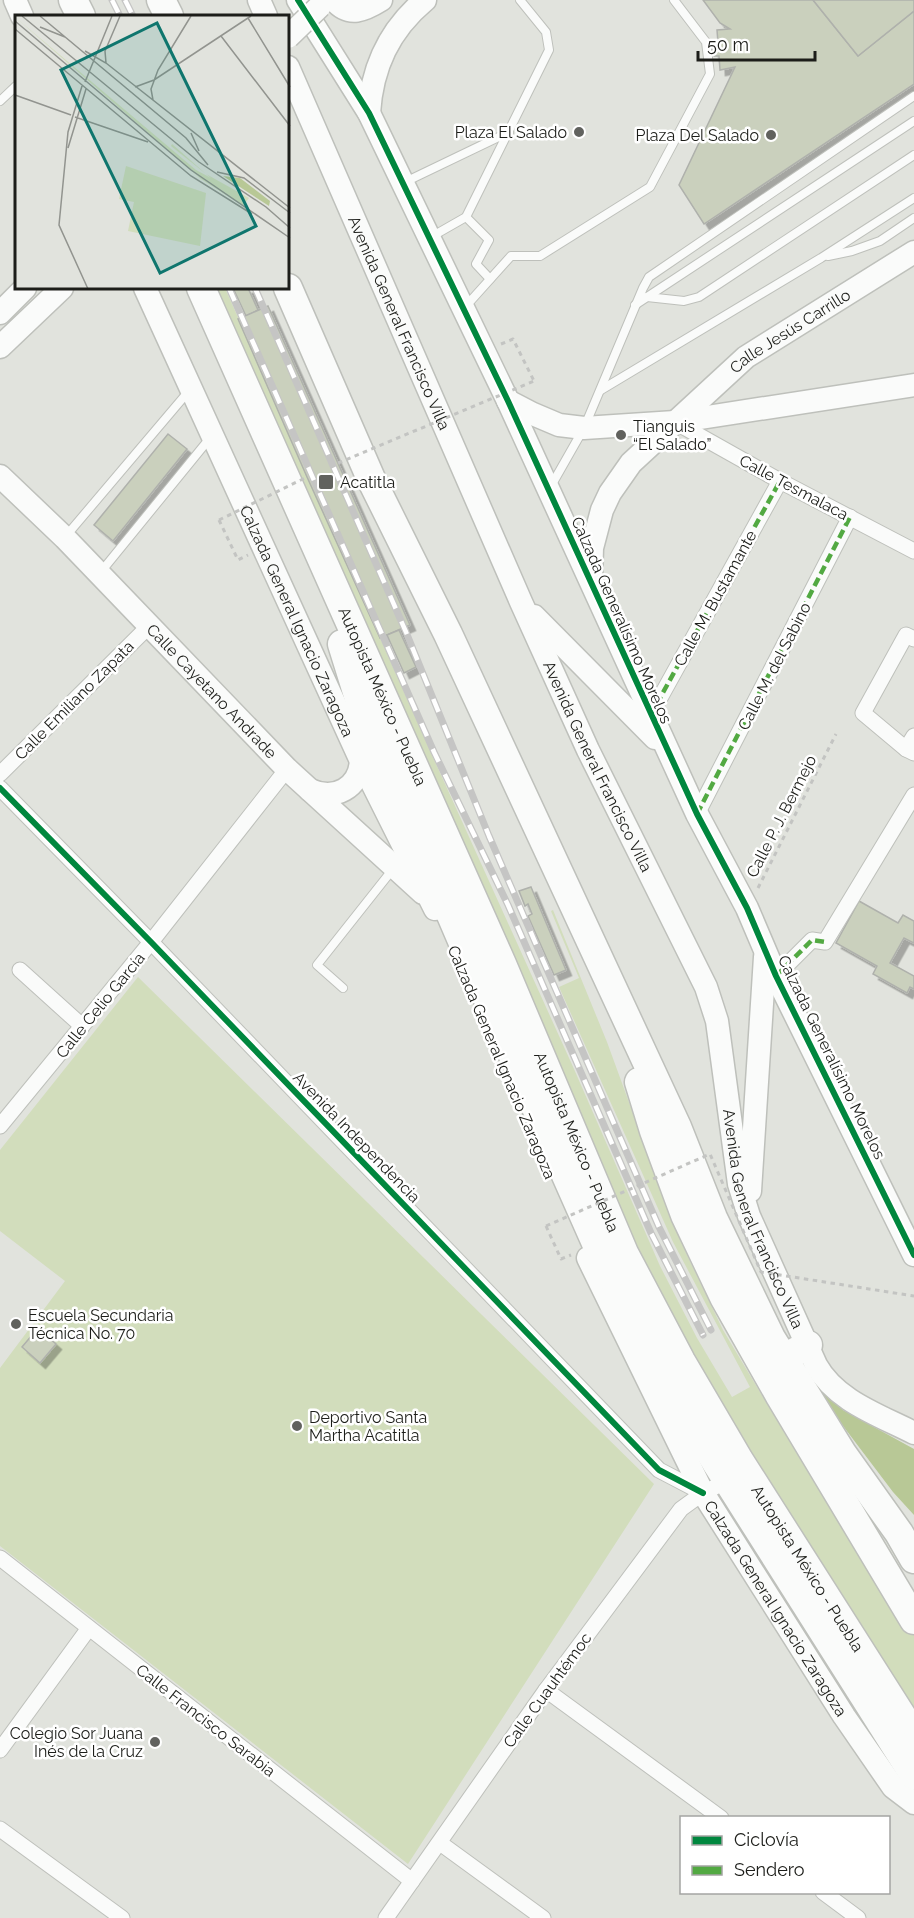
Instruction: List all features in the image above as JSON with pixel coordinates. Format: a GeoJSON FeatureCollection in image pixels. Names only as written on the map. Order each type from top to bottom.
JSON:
{"type":"FeatureCollection","features":[{"type":"Feature","properties":{"kind":"highway"},"geometry":{"type":"LineString","coordinates":[[73,0],[80,15]]}},
{"type":"Feature","properties":{"kind":"highway"},"geometry":{"type":"LineString","coordinates":[[161,0],[168,15]]}},
{"type":"Feature","properties":{"kind":"highway"},"geometry":{"type":"LineString","coordinates":[[202,290],[302,516],[361,705],[463,943]]}},
{"type":"Feature","properties":{"kind":"highway"},"geometry":{"type":"LineString","coordinates":[[289,290],[372,481],[448,634],[677,1127],[713,1218],[782,1359],[842,1453],[899,1533],[914,1559]]}},
{"type":"Feature","properties":{"kind":"highway","name":"Autopista México - Puebla"},"geometry":{"type":"LineString","coordinates":[[302,516],[502,964],[624,1253],[662,1326],[739,1460],[914,1734]]}},
{"type":"Feature","properties":{"kind":"highway"},"geometry":{"type":"LineString","coordinates":[[430,900],[463,943]]}},
{"type":"Feature","properties":{"kind":"highway","name":"Calzada General Ignacio Zaragoza"},"geometry":{"type":"LineString","coordinates":[[463,943],[604,1260],[657,1364],[715,1487],[914,1775]]}},
{"type":"Feature","properties":{"kind":"highway"},"geometry":{"type":"LineString","coordinates":[[611,988],[654,1131],[685,1215],[724,1297],[798,1427],[914,1620]]}},
{"type":"Feature","properties":{"kind":"highway"},"geometry":{"type":"LineString","coordinates":[[782,1359],[808,1345]]}},
{"type":"Feature","properties":{"kind":"street"},"geometry":{"type":"LineString","coordinates":[[15,0],[22,15]]}},
{"type":"Feature","properties":{"kind":"street"},"geometry":{"type":"LineString","coordinates":[[259,0],[266,15]]}},
{"type":"Feature","properties":{"kind":"street"},"geometry":{"type":"LineString","coordinates":[[290,35],[327,0]]}},
{"type":"Feature","properties":{"kind":"street"},"geometry":{"type":"LineString","coordinates":[[334,0],[343,8],[358,11],[381,0]]}},
{"type":"Feature","properties":{"kind":"street"},"geometry":{"type":"LineString","coordinates":[[369,113],[373,80],[384,49],[400,24],[425,0]]}},
{"type":"Feature","properties":{"kind":"street","name":"Calzada Generalísimo Morelos"},"geometry":{"type":"LineString","coordinates":[[304,3],[369,113],[508,401],[650,716],[697,814],[747,908],[776,976],[912,1249]]}},
{"type":"Feature","properties":{"kind":"street","name":"Avenida General Francisco Villa"},"geometry":{"type":"LineString","coordinates":[[290,72],[521,602],[588,750],[709,993],[717,1021],[739,1184],[748,1216],[824,1378],[851,1401],[914,1433]]}},
{"type":"Feature","properties":{"kind":"street","name":"Calle Jesús Carrillo"},"geometry":{"type":"LineString","coordinates":[[592,587],[592,548],[602,510],[610,493],[631,463],[746,357],[914,252]]}},
{"type":"Feature","properties":{"kind":"street"},"geometry":{"type":"LineString","coordinates":[[0,292],[15,277]]}},
{"type":"Feature","properties":{"kind":"street"},"geometry":{"type":"LineString","coordinates":[[0,313],[23,290]]}},
{"type":"Feature","properties":{"kind":"street"},"geometry":{"type":"LineString","coordinates":[[0,347],[60,290]]}},
{"type":"Feature","properties":{"kind":"street","name":"Calzada General Ignacio Zaragoza"},"geometry":{"type":"LineString","coordinates":[[146,290],[361,760],[464,969],[583,1249],[849,1724],[893,1787],[914,1803]]}},
{"type":"Feature","properties":{"kind":"street"},"geometry":{"type":"LineString","coordinates":[[508,401],[559,425],[584,428],[675,422],[914,386]]}},
{"type":"Feature","properties":{"kind":"street","name":"Calle Tesmalaca"},"geometry":{"type":"LineString","coordinates":[[675,422],[780,481],[914,551]]}},
{"type":"Feature","properties":{"kind":"street","name":"Calle Cayetano Andrade"},"geometry":{"type":"LineString","coordinates":[[0,476],[65,538],[287,769],[430,900]]}},
{"type":"Feature","properties":{"kind":"street","name":"Calle M. Bustamante"},"geometry":{"type":"LineString","coordinates":[[650,716],[780,481]]}},
{"type":"Feature","properties":{"kind":"street","name":"Calle M. del Sabino"},"geometry":{"type":"LineString","coordinates":[[697,814],[850,517]]}},
{"type":"Feature","properties":{"kind":"street"},"geometry":{"type":"LineString","coordinates":[[521,602],[666,749]]}},
{"type":"Feature","properties":{"kind":"street","name":"Calle Emiliano Zapata"},"geometry":{"type":"LineString","coordinates":[[0,774],[149,626]]}},
{"type":"Feature","properties":{"kind":"street"},"geometry":{"type":"LineString","coordinates":[[911,746],[863,713],[906,635],[914,639]]}},
{"type":"Feature","properties":{"kind":"street"},"geometry":{"type":"LineString","coordinates":[[310,790],[327,795],[343,791],[355,782],[361,768],[361,760]]}},
{"type":"Feature","properties":{"kind":"street","name":"Calle Celio García"},"geometry":{"type":"LineString","coordinates":[[0,1126],[151,942],[287,769]]}},
{"type":"Feature","properties":{"kind":"street","name":"Avenida Independencia"},"geometry":{"type":"LineString","coordinates":[[0,788],[659,1470],[715,1487]]}},
{"type":"Feature","properties":{"kind":"street"},"geometry":{"type":"LineString","coordinates":[[776,976],[812,940],[825,942],[914,795]]}},
{"type":"Feature","properties":{"kind":"street"},"geometry":{"type":"LineString","coordinates":[[748,1216],[766,950]]}},
{"type":"Feature","properties":{"kind":"street"},"geometry":{"type":"LineString","coordinates":[[20,970],[82,1026]]}},
{"type":"Feature","properties":{"kind":"street","name":"Calle Cuauhtémoc"},"geometry":{"type":"LineString","coordinates":[[386,1918],[546,1690],[681,1509],[715,1487]]}},
{"type":"Feature","properties":{"kind":"street","name":"Calle Francisco Sarabia"},"geometry":{"type":"LineString","coordinates":[[0,1558],[412,1881]]}},
{"type":"Feature","properties":{"kind":"street"},"geometry":{"type":"LineString","coordinates":[[0,1750],[89,1628]]}},
{"type":"Feature","properties":{"kind":"street"},"geometry":{"type":"LineString","coordinates":[[546,1690],[718,1816]]}},
{"type":"Feature","properties":{"kind":"street"},"geometry":{"type":"LineString","coordinates":[[0,1829],[122,1918]]}},
{"type":"Feature","properties":{"kind":"street"},"geometry":{"type":"LineString","coordinates":[[440,1843],[543,1918]]}},
{"type":"Feature","properties":{"kind":"street"},"geometry":{"type":"LineString","coordinates":[[825,1894],[858,1918]]}},
{"type":"Feature","properties":{"kind":"lane"},"geometry":{"type":"LineString","coordinates":[[429,238],[466,218],[549,50],[546,32],[520,0]]}},
{"type":"Feature","properties":{"kind":"lane"},"geometry":{"type":"LineString","coordinates":[[463,310],[511,256],[540,256],[650,187],[710,74],[706,42],[674,0]]}},
{"type":"Feature","properties":{"kind":"lane"},"geometry":{"type":"LineString","coordinates":[[0,101],[15,87]]}},
{"type":"Feature","properties":{"kind":"lane"},"geometry":{"type":"LineString","coordinates":[[548,490],[584,428],[646,281],[914,96]]}},
{"type":"Feature","properties":{"kind":"lane"},"geometry":{"type":"LineString","coordinates":[[635,304],[914,121]]}},
{"type":"Feature","properties":{"kind":"lane"},"geometry":{"type":"LineString","coordinates":[[403,183],[509,132]]}},
{"type":"Feature","properties":{"kind":"lane"},"geometry":{"type":"LineString","coordinates":[[647,297],[684,301],[699,297],[914,155]]}},
{"type":"Feature","properties":{"kind":"lane"},"geometry":{"type":"LineString","coordinates":[[600,390],[821,258],[914,198]]}},
{"type":"Feature","properties":{"kind":"lane"},"geometry":{"type":"LineString","coordinates":[[466,218],[489,240],[476,264],[490,279]]}},
{"type":"Feature","properties":{"kind":"lane"},"geometry":{"type":"LineString","coordinates":[[821,258],[852,251],[880,241],[914,218]]}},
{"type":"Feature","properties":{"kind":"lane"},"geometry":{"type":"LineString","coordinates":[[65,538],[191,388]]}},
{"type":"Feature","properties":{"kind":"lane"},"geometry":{"type":"LineString","coordinates":[[99,574],[213,435]]}},
{"type":"Feature","properties":{"kind":"lane"},"geometry":{"type":"LineString","coordinates":[[343,988],[317,965],[394,868]]}},
{"type":"Feature","properties":{"kind":"path"},"geometry":{"type":"LineString","coordinates":[[338,463],[534,381],[513,339]]}},
{"type":"Feature","properties":{"kind":"path"},"geometry":{"type":"LineString","coordinates":[[238,560],[219,520],[307,477]]}},
{"type":"Feature","properties":{"kind":"path"},"geometry":{"type":"LineString","coordinates":[[561,1259],[546,1226],[710,1154],[761,1272],[914,1296]]}},
{"type":"Feature","properties":{"kind":"green space"},"geometry":{"type":"Polygon","coordinates":[[[218,290],[226,290],[660,1266],[697,1338],[732,1397],[750,1387],[673,1242],[559,987],[579,978],[551,911],[553,910],[607,1042],[669,1212],[723,1330],[815,1484],[834,1472],[914,1596],[914,1706],[889,1721],[658,1291],[627,1226],[218,290]]]}},
{"type":"Feature","properties":{"kind":"green space","name":"Deportivo Santa Martha Acatitla"},"geometry":{"type":"Polygon","coordinates":[[[138,977],[654,1484],[408,1864],[0,1546],[0,1368],[65,1281],[0,1231],[0,1150],[138,977]]]}},
{"type":"Feature","properties":{"kind":"green space"},"geometry":{"type":"Polygon","coordinates":[[[819,1390],[843,1410],[914,1449],[914,1515],[893,1492],[834,1414],[819,1390]]]}},
{"type":"Feature","properties":{"kind":"building","name":"Plaza Del Salado"},"geometry":{"type":"Polygon","coordinates":[[[703,0],[813,0],[858,56],[914,11],[914,84],[704,224],[679,185],[735,67],[720,70],[719,56],[714,56],[712,44],[718,43],[717,30],[730,29],[720,23],[703,0]]]}},
{"type":"Feature","properties":{"kind":"building"},"geometry":{"type":"Polygon","coordinates":[[[813,0],[914,0],[914,11],[858,56],[813,0]]]}},
{"type":"Feature","properties":{"kind":"building"},"geometry":{"type":"Polygon","coordinates":[[[234,290],[249,290],[258,310],[246,316],[234,290]]]}},
{"type":"Feature","properties":{"kind":"building"},"geometry":{"type":"Polygon","coordinates":[[[268,306],[410,625],[380,638],[238,319],[268,306]]]}},
{"type":"Feature","properties":{"kind":"building"},"geometry":{"type":"Polygon","coordinates":[[[168,434],[187,449],[113,541],[94,525],[168,434]]]}},
{"type":"Feature","properties":{"kind":"building"},"geometry":{"type":"Polygon","coordinates":[[[399,630],[416,667],[404,673],[387,635],[399,630]]]}},
{"type":"Feature","properties":{"kind":"building"},"geometry":{"type":"Polygon","coordinates":[[[531,887],[566,970],[554,975],[528,916],[532,914],[528,904],[525,906],[519,891],[531,887]]]}},
{"type":"Feature","properties":{"kind":"building"},"geometry":{"type":"Polygon","coordinates":[[[859,901],[898,923],[903,915],[914,921],[914,943],[904,938],[890,963],[914,976],[914,989],[910,987],[907,993],[873,974],[877,966],[836,943],[859,901]]]}},
{"type":"Feature","properties":{"kind":"building"},"geometry":{"type":"Polygon","coordinates":[[[38,1328],[56,1344],[40,1363],[22,1347],[38,1328]]]}},
{"type":"Feature","properties":{"kind":"railway"},"geometry":{"type":"LineString","coordinates":[[112,0],[120,15]]}},
{"type":"Feature","properties":{"kind":"railway"},"geometry":{"type":"LineString","coordinates":[[125,0],[132,15]]}},
{"type":"Feature","properties":{"kind":"railway"},"geometry":{"type":"LineString","coordinates":[[230,290],[434,752],[508,905],[651,1233],[703,1335]]}},
{"type":"Feature","properties":{"kind":"railway"},"geometry":{"type":"LineString","coordinates":[[256,290],[406,632],[489,836],[659,1227],[711,1330]]}},
{"type":"Feature","properties":{"kind":"marked path"},"geometry":{"type":"LineString","coordinates":[[650,716],[780,481]]}},
{"type":"Feature","properties":{"kind":"marked path"},"geometry":{"type":"LineString","coordinates":[[697,814],[850,517]]}},
{"type":"Feature","properties":{"kind":"marked path"},"geometry":{"type":"LineString","coordinates":[[776,976],[812,940],[825,942]]}},
{"type":"Feature","properties":{"kind":"cycle path"},"geometry":{"type":"LineString","coordinates":[[298,0],[369,113],[508,401],[697,814],[747,908],[776,976],[914,1255]]}},
{"type":"Feature","properties":{"kind":"cycle path"},"geometry":{"type":"LineString","coordinates":[[0,788],[659,1470],[703,1493]]}},
{"type":"Feature","properties":{"kind":"place","name":"Plaza El Salado"},"geometry":{"type":"Point","coordinates":[579,132]}},
{"type":"Feature","properties":{"kind":"place","name":"Plaza Del Salado"},"geometry":{"type":"Point","coordinates":[771,135]}},
{"type":"Feature","properties":{"kind":"place","name":"Tianguis “El Salado”"},"geometry":{"type":"Point","coordinates":[621,435]}},
{"type":"Feature","properties":{"kind":"place","name":"Acatitla"},"geometry":{"type":"Point","coordinates":[326,482]}},
{"type":"Feature","properties":{"kind":"place","name":"Escuela Secundaria Técnica No. 70"},"geometry":{"type":"Point","coordinates":[16,1324]}},
{"type":"Feature","properties":{"kind":"place","name":"Deportivo Santa Martha Acatitla"},"geometry":{"type":"Point","coordinates":[297,1426]}},
{"type":"Feature","properties":{"kind":"place","name":"Colegio Sor Juana Inés de la Cruz"},"geometry":{"type":"Point","coordinates":[155,1742]}}]}
